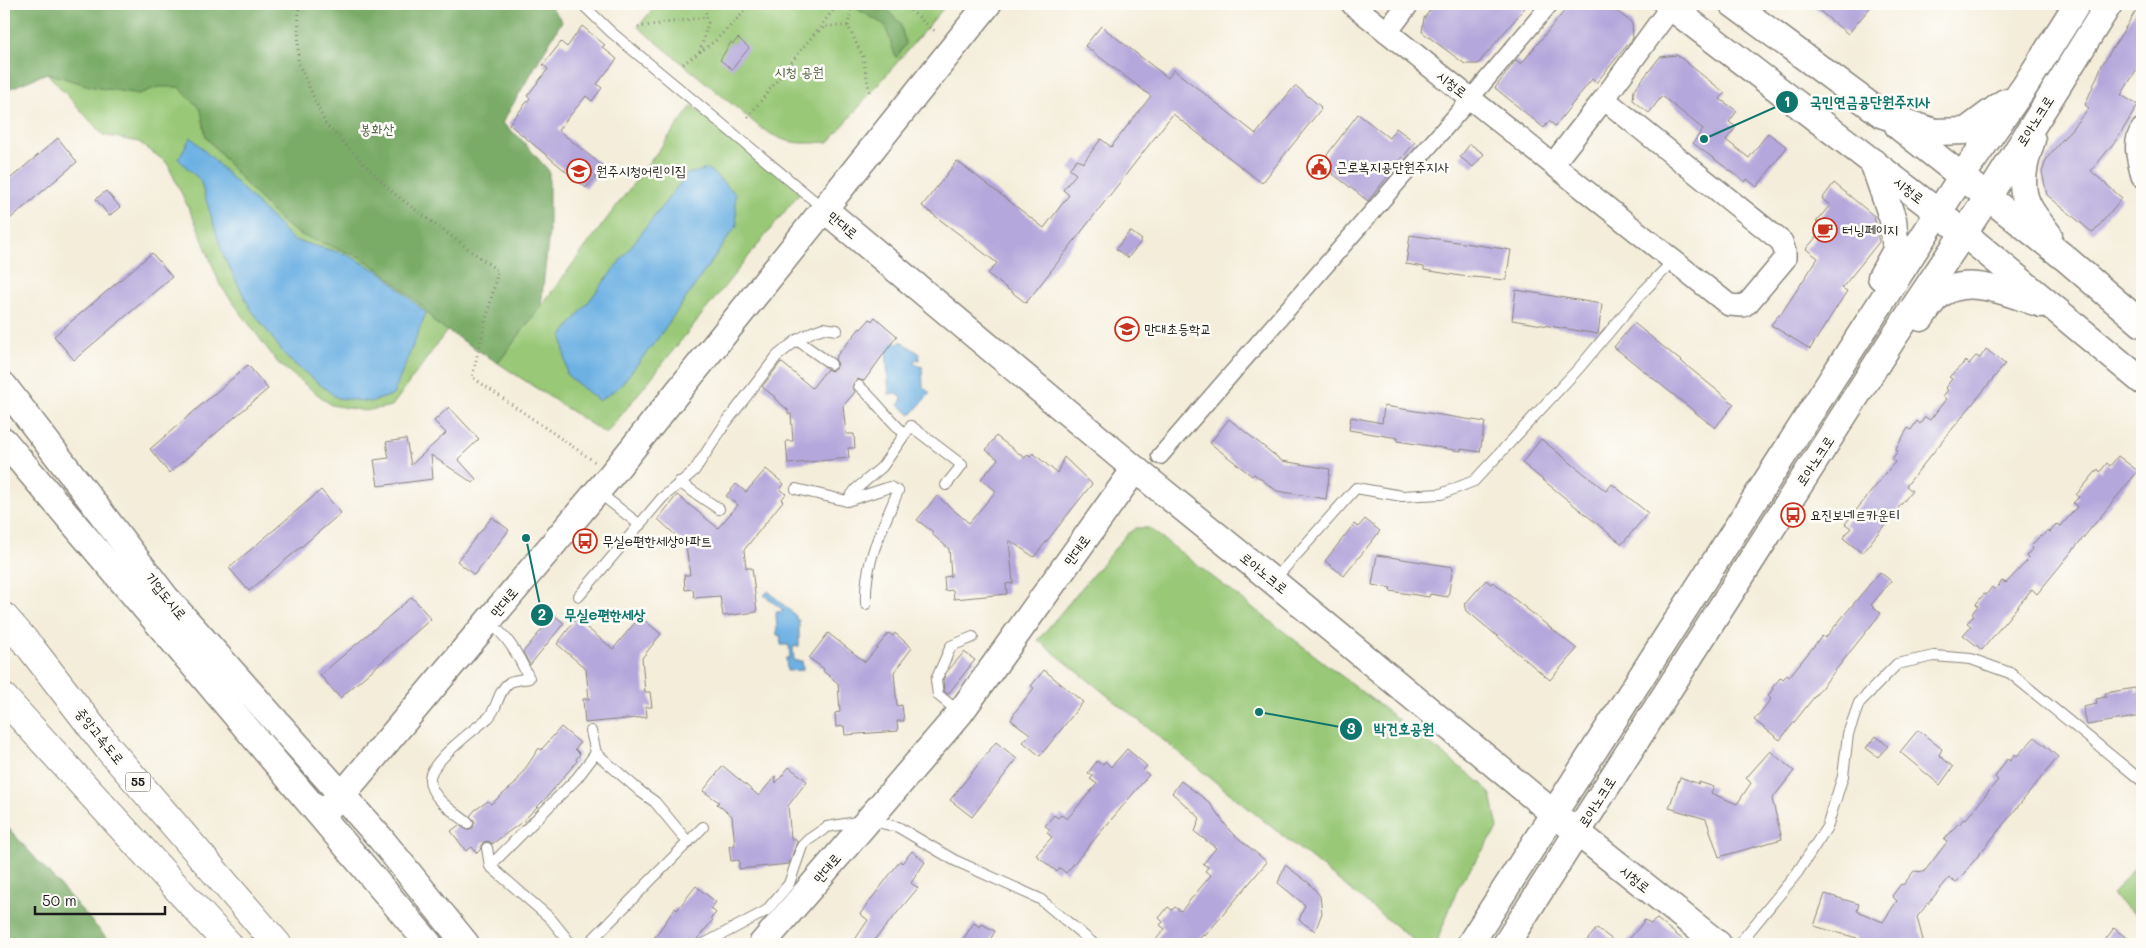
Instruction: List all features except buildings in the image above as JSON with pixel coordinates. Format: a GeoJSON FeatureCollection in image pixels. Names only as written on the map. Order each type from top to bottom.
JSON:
{"type":"FeatureCollection","features":[{"type":"Feature","properties":{"kind":"highway","name":"중앙고속도로"},"geometry":{"type":"LineString","coordinates":[[4,617],[31,648],[108,748],[276,944]]}},
{"type":"Feature","properties":{"kind":"highway"},"geometry":{"type":"LineString","coordinates":[[4,698],[228,944]]}},
{"type":"Feature","properties":{"kind":"street","name":"만대로"},"geometry":{"type":"LineString","coordinates":[[322,814],[342,796],[605,482],[988,4]]}},
{"type":"Feature","properties":{"kind":"street","name":"시청로"},"geometry":{"type":"LineString","coordinates":[[1352,4],[1729,305],[1743,306],[1748,303],[1785,259],[1782,242],[1604,99]]}},
{"type":"Feature","properties":{"kind":"street"},"geometry":{"type":"LineString","coordinates":[[1387,32],[1408,4]]}},
{"type":"Feature","properties":{"kind":"street"},"geometry":{"type":"LineString","coordinates":[[1160,456],[1471,98],[1550,4]]}},
{"type":"Feature","properties":{"kind":"street"},"geometry":{"type":"LineString","coordinates":[[1732,4],[1883,115],[1962,176],[2065,258],[2142,324]]}},
{"type":"Feature","properties":{"kind":"street","name":"로아노크로"},"geometry":{"type":"LineString","coordinates":[[1939,213],[1962,176],[2025,86],[2077,4]]}},
{"type":"Feature","properties":{"kind":"street","name":"로아노크로"},"geometry":{"type":"LineString","coordinates":[[1506,944],[1894,337],[1988,197],[2109,4]]}},
{"type":"Feature","properties":{"kind":"street","name":"시청로"},"geometry":{"type":"LineString","coordinates":[[1553,164],[1604,99],[1669,5],[1939,213],[2142,381]]}},
{"type":"Feature","properties":{"kind":"street"},"geometry":{"type":"LineString","coordinates":[[1883,115],[1935,132],[1966,131],[2025,86]]}},
{"type":"Feature","properties":{"kind":"street"},"geometry":{"type":"LineString","coordinates":[[2046,103],[2025,159],[2023,177],[2028,204],[2065,258]]}},
{"type":"Feature","properties":{"kind":"street"},"geometry":{"type":"LineString","coordinates":[[2142,129],[2138,134],[2137,154],[2142,176]]}},
{"type":"Feature","properties":{"kind":"street"},"geometry":{"type":"LineString","coordinates":[[1868,324],[1879,281],[1896,250],[1893,220],[1873,162]]}},
{"type":"Feature","properties":{"kind":"street","name":"만대로"},"geometry":{"type":"LineString","coordinates":[[762,944],[960,713],[1135,469],[824,209]]}},
{"type":"Feature","properties":{"kind":"street"},"geometry":{"type":"LineString","coordinates":[[1470,944],[1939,213]]}},
{"type":"Feature","properties":{"kind":"street"},"geometry":{"type":"LineString","coordinates":[[1894,337],[1918,322],[1936,298],[1957,286],[1981,286],[2050,306]]}},
{"type":"Feature","properties":{"kind":"street","name":"기업도시로"},"geometry":{"type":"LineString","coordinates":[[4,386],[166,598],[342,796]]}},
{"type":"Feature","properties":{"kind":"street","name":"기업도시로"},"geometry":{"type":"LineString","coordinates":[[4,442],[146,612],[322,814]]}},
{"type":"Feature","properties":{"kind":"street","name":"로아노크로"},"geometry":{"type":"LineString","coordinates":[[1135,469],[1273,580],[1553,813]]}},
{"type":"Feature","properties":{"kind":"street"},"geometry":{"type":"LineString","coordinates":[[342,796],[381,839],[466,944]]}},
{"type":"Feature","properties":{"kind":"street","name":"시청로"},"geometry":{"type":"LineString","coordinates":[[1553,813],[1718,944]]}},
{"type":"Feature","properties":{"kind":"street"},"geometry":{"type":"LineString","coordinates":[[322,814],[430,944]]}},
{"type":"Feature","properties":{"kind":"lane"},"geometry":{"type":"LineString","coordinates":[[582,4],[611,32],[824,209]]}},
{"type":"Feature","properties":{"kind":"lane"},"geometry":{"type":"LineString","coordinates":[[1273,580],[1356,488],[1402,496],[1440,494],[1474,481],[1579,368],[1641,294],[1674,260]]}},
{"type":"Feature","properties":{"kind":"lane"},"geometry":{"type":"LineString","coordinates":[[579,596],[662,498],[694,471],[725,424],[777,356],[797,340],[823,328],[837,330]]}},
{"type":"Feature","properties":{"kind":"lane"},"geometry":{"type":"LineString","coordinates":[[797,340],[831,364]]}},
{"type":"Feature","properties":{"kind":"lane"},"geometry":{"type":"LineString","coordinates":[[859,386],[872,397],[888,419],[904,434]]}},
{"type":"Feature","properties":{"kind":"lane"},"geometry":{"type":"LineString","coordinates":[[847,501],[856,489],[882,468],[911,426],[962,465],[946,485]]}},
{"type":"Feature","properties":{"kind":"lane"},"geometry":{"type":"LineString","coordinates":[[605,482],[640,525]]}},
{"type":"Feature","properties":{"kind":"lane"},"geometry":{"type":"LineString","coordinates":[[679,482],[719,509]]}},
{"type":"Feature","properties":{"kind":"lane"},"geometry":{"type":"LineString","coordinates":[[796,489],[847,501],[890,487],[898,491],[870,559],[865,582],[866,604]]}},
{"type":"Feature","properties":{"kind":"lane"},"geometry":{"type":"LineString","coordinates":[[468,824],[433,792],[430,779],[431,773],[438,761],[492,714],[497,698],[511,682],[529,678],[498,628],[487,622]]}},
{"type":"Feature","properties":{"kind":"lane"},"geometry":{"type":"LineString","coordinates":[[960,713],[938,695],[936,680],[951,646],[973,637]]}},
{"type":"Feature","properties":{"kind":"lane"},"geometry":{"type":"LineString","coordinates":[[1739,944],[1797,873],[1827,827],[1843,776],[1848,734],[1859,703],[1897,664],[1934,656],[1971,659],[2010,673],[2142,781]]}},
{"type":"Feature","properties":{"kind":"lane"},"geometry":{"type":"LineString","coordinates":[[591,731],[596,753],[641,792],[656,802],[688,842]]}},
{"type":"Feature","properties":{"kind":"lane"},"geometry":{"type":"LineString","coordinates":[[490,866],[577,778],[596,753]]}},
{"type":"Feature","properties":{"kind":"lane"},"geometry":{"type":"LineString","coordinates":[[704,944],[766,911],[789,884],[802,846],[808,840],[827,827],[868,820],[898,827],[954,860],[1040,899],[1094,944]]}},
{"type":"Feature","properties":{"kind":"lane"},"geometry":{"type":"LineString","coordinates":[[588,944],[703,828]]}},
{"type":"Feature","properties":{"kind":"lane"},"geometry":{"type":"LineString","coordinates":[[487,848],[490,866],[550,918],[571,944]]}},
{"type":"Feature","properties":{"kind":"path"},"geometry":{"type":"LineString","coordinates":[[299,4],[298,62],[326,125],[393,193],[498,271],[472,377],[605,482]]}},
{"type":"Feature","properties":{"kind":"path"},"geometry":{"type":"LineString","coordinates":[[700,53],[708,24],[704,4]]}},
{"type":"Feature","properties":{"kind":"path"},"geometry":{"type":"LineString","coordinates":[[683,64],[715,41],[752,4]]}},
{"type":"Feature","properties":{"kind":"path"},"geometry":{"type":"LineString","coordinates":[[748,117],[838,4]]}},
{"type":"Feature","properties":{"kind":"path"},"geometry":{"type":"LineString","coordinates":[[852,4],[848,26],[863,57],[870,94]]}},
{"type":"Feature","properties":{"kind":"path"},"geometry":{"type":"LineString","coordinates":[[903,4],[936,32]]}},
{"type":"Feature","properties":{"kind":"path"},"geometry":{"type":"LineString","coordinates":[[638,27],[706,17]]}},
{"type":"Feature","properties":{"kind":"path"},"geometry":{"type":"LineString","coordinates":[[811,40],[826,26],[848,26]]}},
{"type":"Feature","properties":{"kind":"green space","name":"봉화산"},"geometry":{"type":"Polygon","coordinates":[[[4,4],[549,4],[562,21],[502,123],[520,138],[549,171],[549,232],[541,306],[498,363],[435,323],[424,308],[383,272],[360,257],[301,235],[283,223],[244,182],[206,137],[201,110],[179,87],[158,87],[139,94],[93,87],[47,73],[4,91],[4,4]]]}},
{"type":"Feature","properties":{"kind":"green space","name":"시청 공원"},"geometry":{"type":"Polygon","coordinates":[[[657,4],[947,4],[829,142],[809,143],[778,138],[761,128],[638,27],[657,4]]]}},
{"type":"Feature","properties":{"kind":"green space"},"geometry":{"type":"Polygon","coordinates":[[[855,4],[881,4],[900,23],[906,44],[896,58],[885,25],[855,8],[855,4]]]}},
{"type":"Feature","properties":{"kind":"green space"},"geometry":{"type":"Polygon","coordinates":[[[110,23],[454,321],[392,406],[365,411],[331,405],[278,363],[220,285],[198,228],[167,163],[139,142],[103,135],[47,73],[110,23]]]}},
{"type":"Feature","properties":{"kind":"green space"},"geometry":{"type":"Polygon","coordinates":[[[692,106],[802,190],[606,434],[498,363],[692,106]]]}},
{"type":"Feature","properties":{"kind":"green space"},"geometry":{"type":"Polygon","coordinates":[[[1136,528],[1149,528],[1482,784],[1491,795],[1498,828],[1459,885],[1436,944],[1418,944],[1038,640],[1127,534],[1136,528]]]}},
{"type":"Feature","properties":{"kind":"green space"},"geometry":{"type":"Polygon","coordinates":[[[4,823],[112,944],[4,944],[4,823]]]}},
{"type":"Feature","properties":{"kind":"green space"},"geometry":{"type":"Polygon","coordinates":[[[2142,858],[2142,920],[2112,895],[2142,858]]]}},
{"type":"Feature","properties":{"kind":"water"},"geometry":{"type":"Polygon","coordinates":[[[191,137],[293,240],[346,254],[382,273],[426,313],[393,395],[371,402],[337,398],[288,359],[250,308],[223,255],[200,180],[178,159],[191,137]]]}},
{"type":"Feature","properties":{"kind":"water"},"geometry":{"type":"Polygon","coordinates":[[[708,169],[735,193],[737,225],[656,341],[619,387],[599,401],[567,375],[562,336],[687,174],[708,169]]]}},
{"type":"Feature","properties":{"kind":"water"},"geometry":{"type":"Polygon","coordinates":[[[885,335],[898,344],[901,341],[920,354],[919,360],[916,359],[914,362],[920,367],[922,366],[923,387],[930,393],[911,415],[899,405],[902,398],[896,393],[889,394],[885,335]]]}},
{"type":"Feature","properties":{"kind":"water"},"geometry":{"type":"Polygon","coordinates":[[[768,591],[796,616],[796,620],[799,620],[799,646],[793,647],[794,661],[802,661],[803,670],[787,671],[786,658],[790,658],[789,645],[781,645],[780,635],[777,635],[776,612],[784,611],[764,595],[768,591]]]}},
{"type":"Feature","properties":{"kind":"place","name":"국민연금공단원주지사"},"geometry":{"type":"Point","coordinates":[1704,139]}},
{"type":"Feature","properties":{"kind":"place","name":"근로복지공단원주지사"},"geometry":{"type":"Point","coordinates":[1319,167]}},
{"type":"Feature","properties":{"kind":"place","name":"원주시청어린이집"},"geometry":{"type":"Point","coordinates":[579,171]}},
{"type":"Feature","properties":{"kind":"place","name":"터닝페이지"},"geometry":{"type":"Point","coordinates":[1825,230]}},
{"type":"Feature","properties":{"kind":"place","name":"만대초등학교"},"geometry":{"type":"Point","coordinates":[1127,329]}},
{"type":"Feature","properties":{"kind":"place","name":"요진보네르카운티"},"geometry":{"type":"Point","coordinates":[1793,515]}},
{"type":"Feature","properties":{"kind":"place","name":"무실e편한세상"},"geometry":{"type":"Point","coordinates":[526,538]}},
{"type":"Feature","properties":{"kind":"place","name":"무실e편한세상아파트"},"geometry":{"type":"Point","coordinates":[585,541]}},
{"type":"Feature","properties":{"kind":"place","name":"박건호공원"},"geometry":{"type":"Point","coordinates":[1259,712]}}]}
